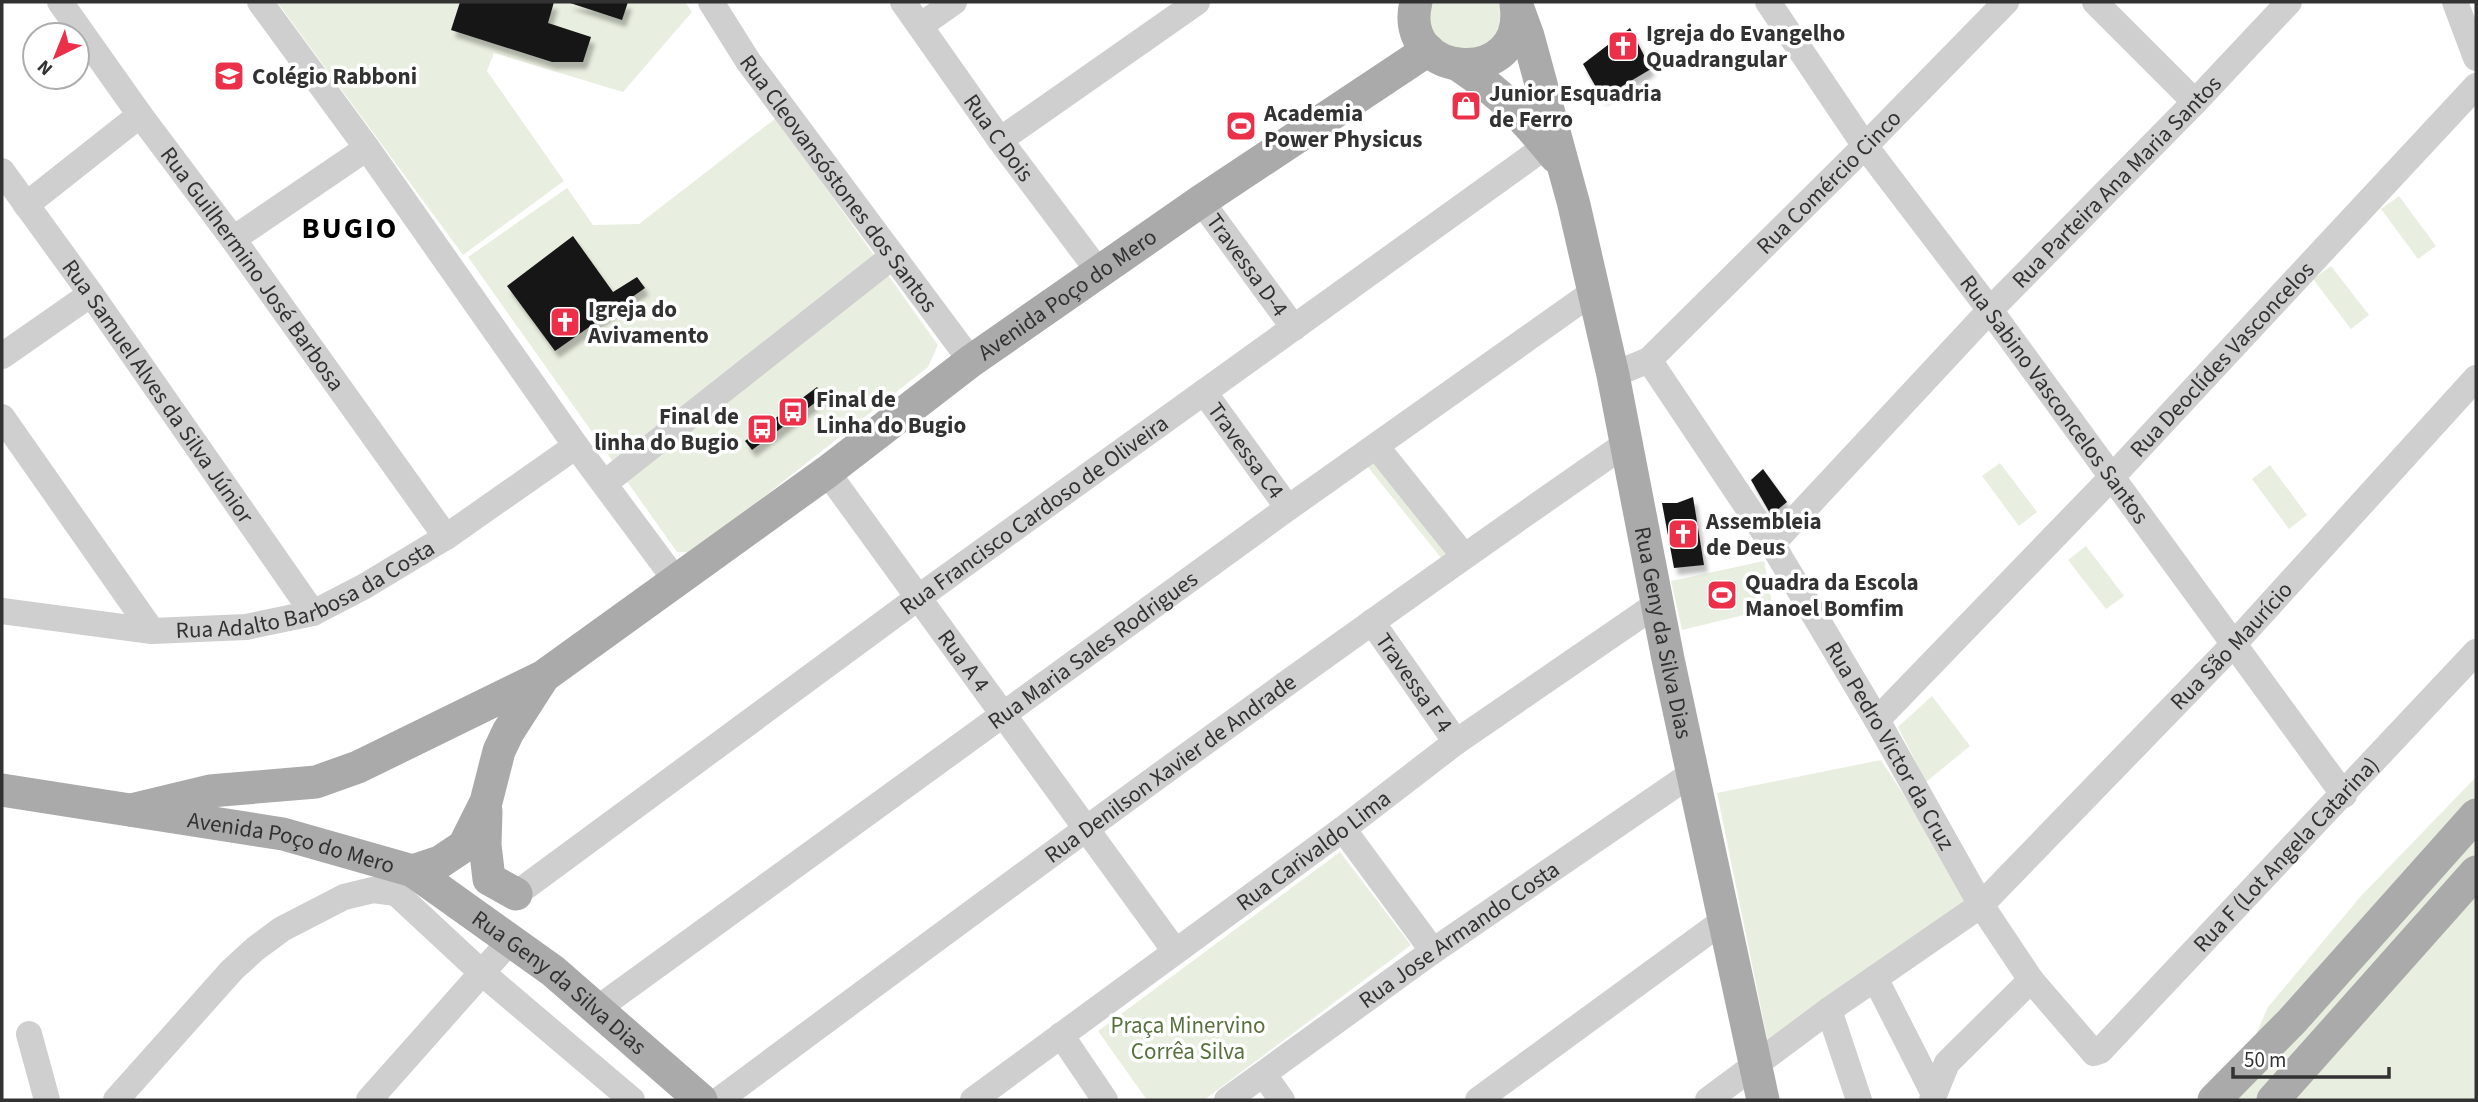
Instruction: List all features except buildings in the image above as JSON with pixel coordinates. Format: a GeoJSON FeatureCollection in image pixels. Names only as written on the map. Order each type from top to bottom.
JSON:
{"type":"FeatureCollection","features":[{"type":"Feature","properties":{"kind":"main road"},"geometry":{"type":"LineString","coordinates":[[1416,2],[1414,25],[1428,50]]}},
{"type":"Feature","properties":{"kind":"main road"},"geometry":{"type":"LineString","coordinates":[[1460,66],[1483,63],[1503,51],[1512,38],[1517,22],[1516,4]]}},
{"type":"Feature","properties":{"kind":"main road","name":"Rua Geny da Silva Dias"},"geometry":{"type":"LineString","coordinates":[[1516,4],[1528,36],[1613,374],[1657,604],[1763,1100]]}},
{"type":"Feature","properties":{"kind":"main road","name":"Rua Geny da Silva Dias"},"geometry":{"type":"LineString","coordinates":[[1428,50],[1439,60],[1460,66],[1503,97],[1555,150]]}},
{"type":"Feature","properties":{"kind":"main road","name":"Avenida Poço do Mero"},"geometry":{"type":"LineString","coordinates":[[131,810],[210,791],[316,782],[358,767],[544,676],[827,472],[971,361],[1201,201],[1428,50]]}},
{"type":"Feature","properties":{"kind":"main road","name":"Avenida Poço do Mero"},"geometry":{"type":"LineString","coordinates":[[2,790],[283,834],[405,882],[464,846],[486,802],[499,751],[544,676]]}},
{"type":"Feature","properties":{"kind":"main road","name":"Rua Geny da Silva Dias"},"geometry":{"type":"LineString","coordinates":[[486,802],[485,845],[489,879],[516,894]]}},
{"type":"Feature","properties":{"kind":"main road"},"geometry":{"type":"LineString","coordinates":[[2214,1100],[2292,1021],[2476,815]]}},
{"type":"Feature","properties":{"kind":"main road"},"geometry":{"type":"LineString","coordinates":[[2273,1100],[2476,872]]}},
{"type":"Feature","properties":{"kind":"main road","name":"Rua Geny da Silva Dias"},"geometry":{"type":"LineString","coordinates":[[405,882],[511,940],[553,971],[701,1100]]}},
{"type":"Feature","properties":{"kind":"street","name":"Rua Guilhermino José Barbosa"},"geometry":{"type":"LineString","coordinates":[[60,2],[446,537]]}},
{"type":"Feature","properties":{"kind":"street"},"geometry":{"type":"LineString","coordinates":[[260,2],[367,148],[576,446],[677,582]]}},
{"type":"Feature","properties":{"kind":"street","name":"Rua Cleovansóstones dos Santos"},"geometry":{"type":"LineString","coordinates":[[711,2],[748,61],[971,361]]}},
{"type":"Feature","properties":{"kind":"street","name":"Rua C Dois"},"geometry":{"type":"LineString","coordinates":[[903,2],[1000,140],[1099,272]]}},
{"type":"Feature","properties":{"kind":"street"},"geometry":{"type":"LineString","coordinates":[[920,26],[954,2]]}},
{"type":"Feature","properties":{"kind":"street"},"geometry":{"type":"LineString","coordinates":[[1000,140],[1197,2]]}},
{"type":"Feature","properties":{"kind":"street","name":"Rua Sabino Vasconcelos Santos"},"geometry":{"type":"LineString","coordinates":[[1768,2],[1865,146],[1990,310],[2344,795]]}},
{"type":"Feature","properties":{"kind":"street","name":"Rua Comércio Cinco"},"geometry":{"type":"LineString","coordinates":[[1649,360],[2006,2]]}},
{"type":"Feature","properties":{"kind":"street"},"geometry":{"type":"LineString","coordinates":[[2095,2],[2195,102]]}},
{"type":"Feature","properties":{"kind":"street","name":"Rua Parteira Ana Maria Santos"},"geometry":{"type":"LineString","coordinates":[[1772,544],[1990,310],[2195,102],[2289,2]]}},
{"type":"Feature","properties":{"kind":"street"},"geometry":{"type":"LineString","coordinates":[[2455,2],[2476,58]]}},
{"type":"Feature","properties":{"kind":"street","name":"Rua Deoclídes Vasconcelos"},"geometry":{"type":"LineString","coordinates":[[1877,720],[2112,477],[2476,86]]}},
{"type":"Feature","properties":{"kind":"street"},"geometry":{"type":"LineString","coordinates":[[26,205],[140,115]]}},
{"type":"Feature","properties":{"kind":"street"},"geometry":{"type":"LineString","coordinates":[[233,239],[367,148]]}},
{"type":"Feature","properties":{"kind":"street","name":"Rua Francisco Cardoso de Oliveira"},"geometry":{"type":"LineString","coordinates":[[516,894],[919,597],[1204,392],[1555,150]]}},
{"type":"Feature","properties":{"kind":"street","name":"Rua Samuel Alves da Silva Júnior"},"geometry":{"type":"LineString","coordinates":[[2,172],[91,294],[313,613]]}},
{"type":"Feature","properties":{"kind":"street","name":"Travessa D-4"},"geometry":{"type":"LineString","coordinates":[[1201,201],[1294,328]]}},
{"type":"Feature","properties":{"kind":"street"},"geometry":{"type":"LineString","coordinates":[[605,483],[893,256]]}},
{"type":"Feature","properties":{"kind":"street","name":"Rua Maria Sales Rodrigues"},"geometry":{"type":"LineString","coordinates":[[597,1009],[1288,508],[1593,292]]}},
{"type":"Feature","properties":{"kind":"street"},"geometry":{"type":"LineString","coordinates":[[2,356],[91,294]]}},
{"type":"Feature","properties":{"kind":"street"},"geometry":{"type":"LineString","coordinates":[[1613,374],[1649,360]]}},
{"type":"Feature","properties":{"kind":"street","name":"Rua Pedro Victor da Cruz"},"geometry":{"type":"LineString","coordinates":[[1649,360],[1772,544],[1877,720],[1981,905],[2031,980],[2094,1053]]}},
{"type":"Feature","properties":{"kind":"street","name":"Rua São Maurício"},"geometry":{"type":"LineString","coordinates":[[1708,1100],[1829,1010],[1981,905],[2233,645],[2476,378]]}},
{"type":"Feature","properties":{"kind":"street","name":"Travessa C4"},"geometry":{"type":"LineString","coordinates":[[1204,392],[1288,508]]}},
{"type":"Feature","properties":{"kind":"street"},"geometry":{"type":"LineString","coordinates":[[2,417],[152,631]]}},
{"type":"Feature","properties":{"kind":"street","name":"Rua Denilson Xavier de Andrade"},"geometry":{"type":"LineString","coordinates":[[719,1100],[1087,827],[1464,556],[1627,443]]}},
{"type":"Feature","properties":{"kind":"street","name":"Rua Adalto Barbosa da Costa"},"geometry":{"type":"LineString","coordinates":[[2,611],[152,631],[246,627],[313,613],[365,586],[446,537],[576,446]]}},
{"type":"Feature","properties":{"kind":"street"},"geometry":{"type":"LineString","coordinates":[[1376,446],[1464,556]]}},
{"type":"Feature","properties":{"kind":"street","name":"Rua A 4"},"geometry":{"type":"LineString","coordinates":[[827,472],[1175,951]]}},
{"type":"Feature","properties":{"kind":"street","name":"Rua Carivaldo Lima"},"geometry":{"type":"LineString","coordinates":[[973,1100],[1343,829],[1456,742],[1657,604]]}},
{"type":"Feature","properties":{"kind":"street","name":"Travessa F 4"},"geometry":{"type":"LineString","coordinates":[[1372,622],[1456,742]]}},
{"type":"Feature","properties":{"kind":"street","name":"Rua F (Lot Angela Catarina)"},"geometry":{"type":"LineString","coordinates":[[2094,1053],[2100,1051],[2344,795],[2476,652]]}},
{"type":"Feature","properties":{"kind":"street","name":"Rua Jose Armando Costa"},"geometry":{"type":"LineString","coordinates":[[1227,1100],[1433,951],[1694,772]]}},
{"type":"Feature","properties":{"kind":"street"},"geometry":{"type":"LineString","coordinates":[[1343,829],[1433,951]]}},
{"type":"Feature","properties":{"kind":"street"},"geometry":{"type":"LineString","coordinates":[[116,1100],[232,970],[273,936],[344,897],[405,882],[481,972],[632,1100]]}},
{"type":"Feature","properties":{"kind":"street"},"geometry":{"type":"LineString","coordinates":[[1478,1100],[1723,921]]}},
{"type":"Feature","properties":{"kind":"street"},"geometry":{"type":"LineString","coordinates":[[369,1100],[511,940]]}},
{"type":"Feature","properties":{"kind":"street"},"geometry":{"type":"LineString","coordinates":[[1875,978],[1933,1097]]}},
{"type":"Feature","properties":{"kind":"street"},"geometry":{"type":"LineString","coordinates":[[1933,1097],[1941,1074],[1955,1054],[2031,980]]}},
{"type":"Feature","properties":{"kind":"street"},"geometry":{"type":"LineString","coordinates":[[1829,1010],[1859,1100]]}},
{"type":"Feature","properties":{"kind":"street"},"geometry":{"type":"LineString","coordinates":[[29,1034],[47,1100]]}},
{"type":"Feature","properties":{"kind":"street"},"geometry":{"type":"LineString","coordinates":[[1061,1035],[1105,1100]]}},
{"type":"Feature","properties":{"kind":"street"},"geometry":{"type":"LineString","coordinates":[[1264,1075],[1282,1100]]}},
{"type":"Feature","properties":{"kind":"green space"},"geometry":{"type":"Polygon","coordinates":[[[277,2],[685,2],[692,12],[623,92],[494,53],[487,71],[564,181],[463,255],[277,2]]]}},
{"type":"Feature","properties":{"kind":"green space"},"geometry":{"type":"Polygon","coordinates":[[[1424,2],[1501,2],[1502,28],[1494,45],[1479,55],[1461,58],[1443,54],[1429,43],[1421,25],[1424,2]]]}},
{"type":"Feature","properties":{"kind":"green space"},"geometry":{"type":"Polygon","coordinates":[[[776,118],[938,345],[928,367],[694,552],[677,552],[468,257],[567,188],[593,225],[639,224],[776,118]]]}},
{"type":"Feature","properties":{"kind":"green space"},"geometry":{"type":"Polygon","coordinates":[[[2399,196],[2436,246],[2418,259],[2381,209],[2399,196]]]}},
{"type":"Feature","properties":{"kind":"green space"},"geometry":{"type":"Polygon","coordinates":[[[2331,266],[2369,315],[2351,329],[2313,279],[2331,266]]]}},
{"type":"Feature","properties":{"kind":"green space"},"geometry":{"type":"Polygon","coordinates":[[[1375,458],[1454,555],[1442,559],[1367,466],[1375,458]]]}},
{"type":"Feature","properties":{"kind":"green space"},"geometry":{"type":"Polygon","coordinates":[[[2000,463],[2037,512],[2019,526],[1982,476],[2000,463]]]}},
{"type":"Feature","properties":{"kind":"green space"},"geometry":{"type":"Polygon","coordinates":[[[2270,465],[2307,515],[2289,529],[2252,479],[2270,465]]]}},
{"type":"Feature","properties":{"kind":"green space"},"geometry":{"type":"Polygon","coordinates":[[[2086,546],[2124,596],[2106,609],[2068,560],[2086,546]]]}},
{"type":"Feature","properties":{"kind":"green space","name":"Quadra da Escola Manoel Bomfim"},"geometry":{"type":"Polygon","coordinates":[[[1764,561],[1773,608],[1682,630],[1671,581],[1764,561]]]}},
{"type":"Feature","properties":{"kind":"green space"},"geometry":{"type":"Polygon","coordinates":[[[1932,696],[1970,746],[1926,782],[1898,727],[1932,696]]]}},
{"type":"Feature","properties":{"kind":"green space"},"geometry":{"type":"Polygon","coordinates":[[[1881,760],[1980,912],[1769,1048],[1717,793],[1881,760]]]}},
{"type":"Feature","properties":{"kind":"green space"},"geometry":{"type":"Polygon","coordinates":[[[2476,777],[2476,1100],[2227,1100],[2268,1007],[2361,896],[2476,777]]]}},
{"type":"Feature","properties":{"kind":"green space","name":"Praça Minervino Corrêa Silva"},"geometry":{"type":"Polygon","coordinates":[[[1340,852],[1411,945],[1204,1100],[1147,1100],[1098,1031],[1340,852]]]}},
{"type":"Feature","properties":{"kind":"place","name":"Igreja do Evangelho Quadrangular"},"geometry":{"type":"Point","coordinates":[1623,46]}},
{"type":"Feature","properties":{"kind":"place","name":"Colégio Rabboni"},"geometry":{"type":"Point","coordinates":[229,76]}},
{"type":"Feature","properties":{"kind":"place","name":"Junior Esquadria de Ferro"},"geometry":{"type":"Point","coordinates":[1466,106]}},
{"type":"Feature","properties":{"kind":"place","name":"Academia Power Physicus"},"geometry":{"type":"Point","coordinates":[1241,126]}},
{"type":"Feature","properties":{"kind":"place","name":"Igreja do Avivamento"},"geometry":{"type":"Point","coordinates":[565,322]}},
{"type":"Feature","properties":{"kind":"place","name":"Final de Linha do Bugio"},"geometry":{"type":"Point","coordinates":[793,412]}},
{"type":"Feature","properties":{"kind":"place","name":"Final de linha do Bugio"},"geometry":{"type":"Point","coordinates":[762,429]}},
{"type":"Feature","properties":{"kind":"place","name":"Assembleia de Deus"},"geometry":{"type":"Point","coordinates":[1683,534]}},
{"type":"Feature","properties":{"kind":"place","name":"Quadra da Escola Manoel Bomfim"},"geometry":{"type":"Point","coordinates":[1722,595]}},
{"type":"Feature","properties":{"kind":"district","name":"BUGIO"},"geometry":{"type":"Point","coordinates":[350,228]}}]}
